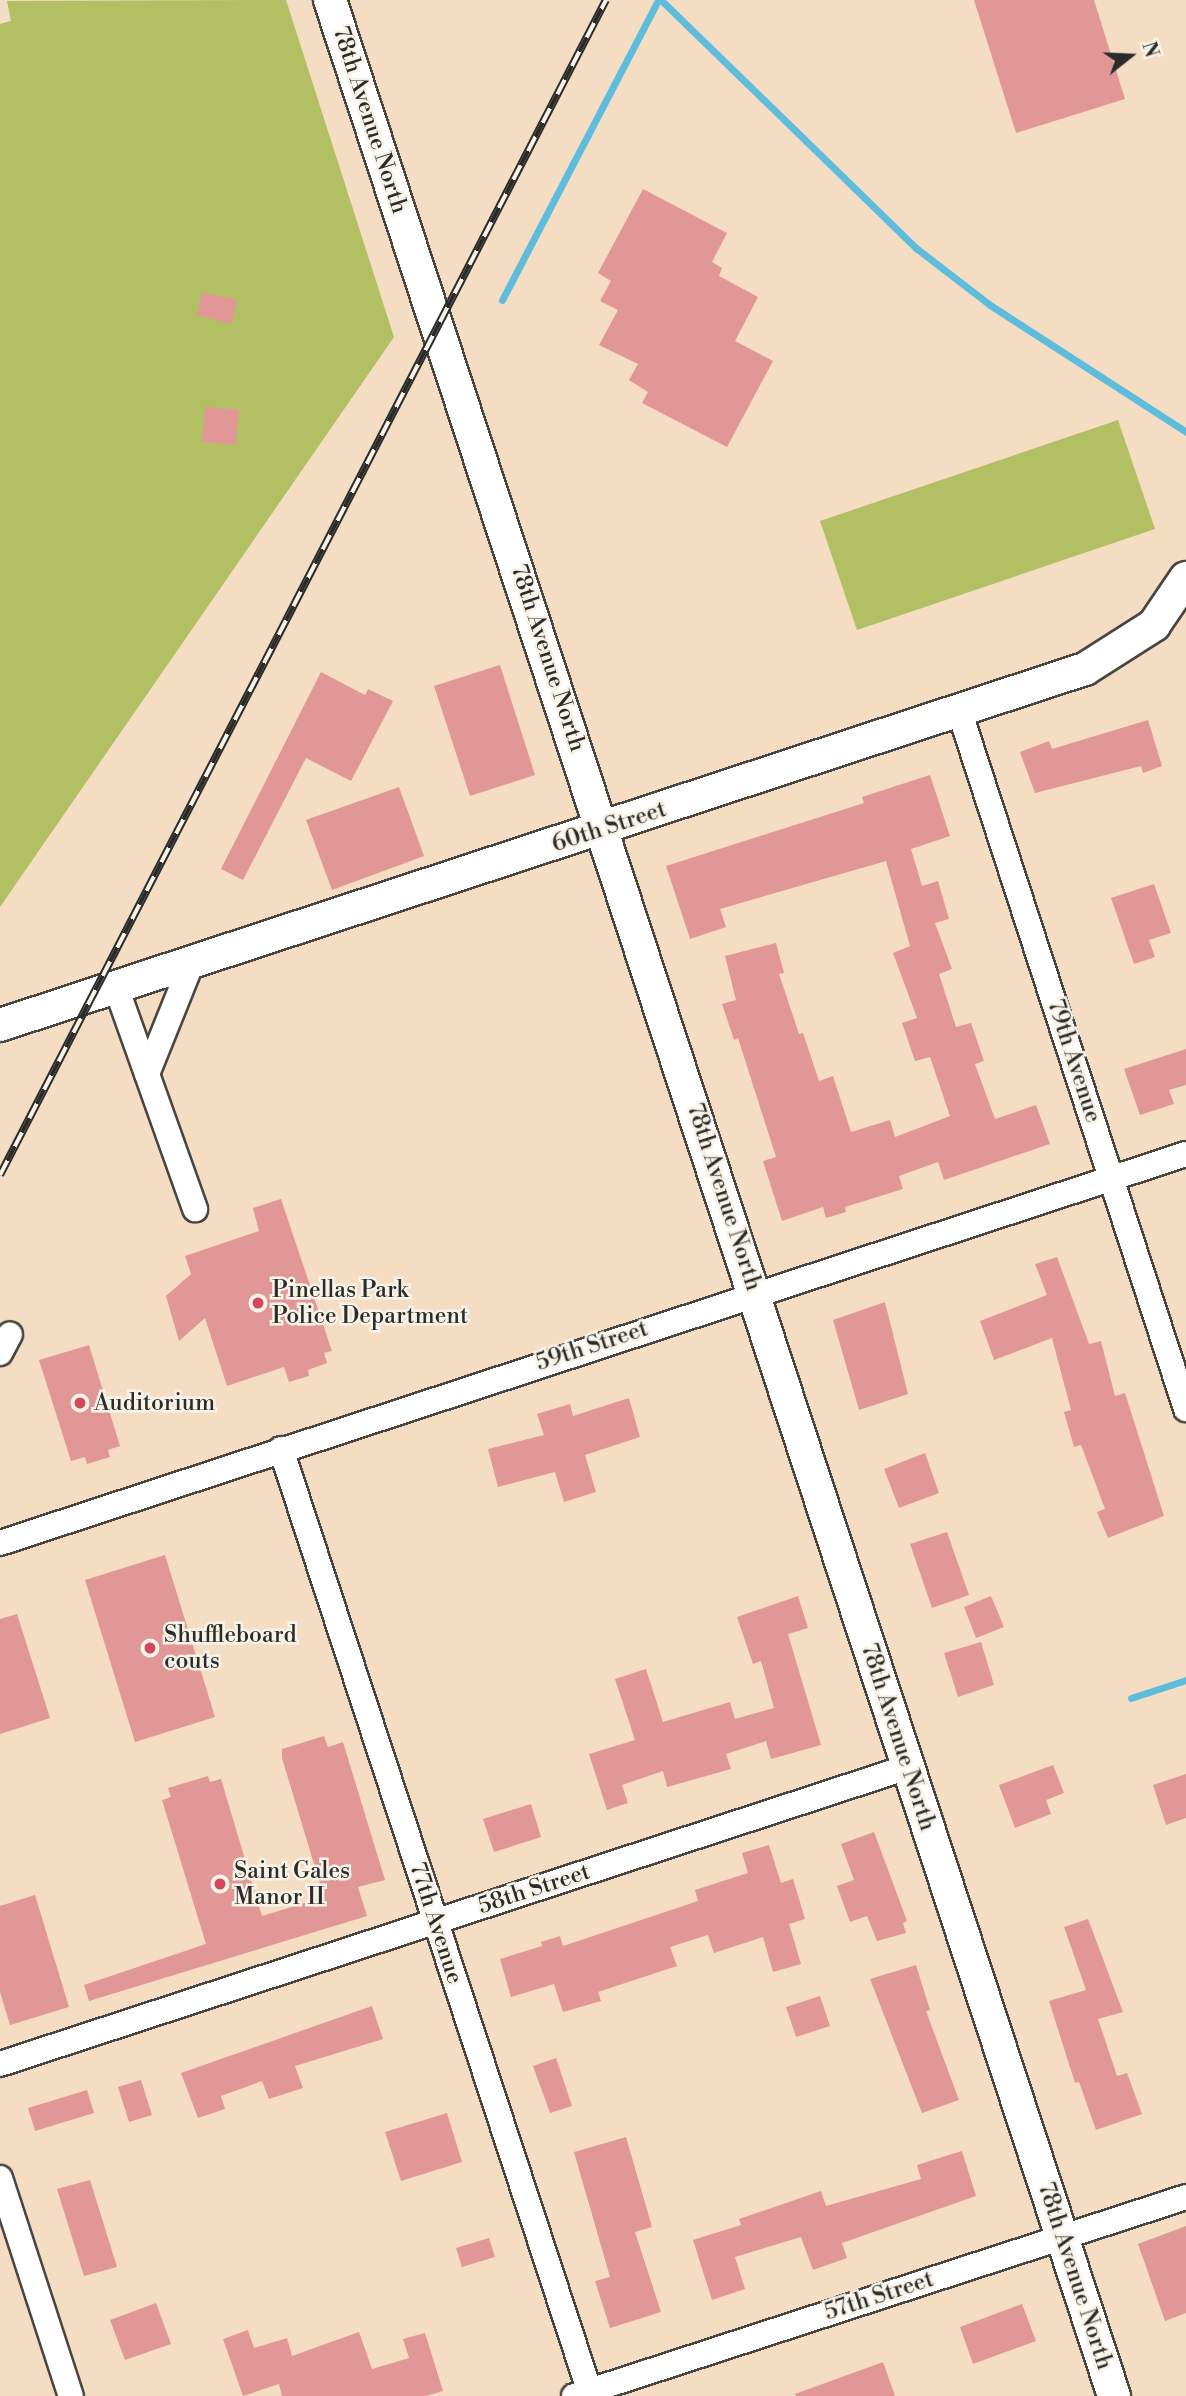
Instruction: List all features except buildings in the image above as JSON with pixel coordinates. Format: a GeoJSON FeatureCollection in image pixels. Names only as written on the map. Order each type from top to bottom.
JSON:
{"type":"FeatureCollection","features":[{"type":"Feature","properties":{"kind":"street","name":"78th Avenue North"},"geometry":{"type":"LineString","coordinates":[[330,0],[755,1292],[1114,2396]]}},
{"type":"Feature","properties":{"kind":"street","name":"60th Street"},"geometry":{"type":"LineString","coordinates":[[0,1025],[960,713],[1085,669],[1124,648],[1154,625],[1186,578]]}},
{"type":"Feature","properties":{"kind":"street","name":"79th Avenue"},"geometry":{"type":"LineString","coordinates":[[960,713],[1186,1409]]}},
{"type":"Feature","properties":{"kind":"street"},"geometry":{"type":"LineString","coordinates":[[147,1074],[192,962]]}},
{"type":"Feature","properties":{"kind":"street"},"geometry":{"type":"LineString","coordinates":[[116,987],[195,1209]]}},
{"type":"Feature","properties":{"kind":"street","name":"59th Street"},"geometry":{"type":"LineString","coordinates":[[0,1543],[755,1292],[1186,1154]]}},
{"type":"Feature","properties":{"kind":"street","name":"77th Avenue"},"geometry":{"type":"LineString","coordinates":[[282,1449],[436,1921],[584,2394]]}},
{"type":"Feature","properties":{"kind":"street","name":"58th Street"},"geometry":{"type":"LineString","coordinates":[[0,2064],[908,1768]]}},
{"type":"Feature","properties":{"kind":"street"},"geometry":{"type":"LineString","coordinates":[[0,2178],[71,2396]]}},
{"type":"Feature","properties":{"kind":"street","name":"57th Street"},"geometry":{"type":"LineString","coordinates":[[584,2394],[1186,2197]]}},
{"type":"Feature","properties":{"kind":"green space"},"geometry":{"type":"Polygon","coordinates":[[[286,0],[394,337],[0,907],[0,24],[11,21],[7,1],[286,0]]]}},
{"type":"Feature","properties":{"kind":"green space"},"geometry":{"type":"Polygon","coordinates":[[[1118,420],[1155,529],[857,630],[820,521],[1118,420]]]}},
{"type":"Feature","properties":{"kind":"waterway"},"geometry":{"type":"LineString","coordinates":[[502,300],[658,0]]}},
{"type":"Feature","properties":{"kind":"waterway"},"geometry":{"type":"LineString","coordinates":[[661,0],[916,248],[990,305],[1186,432]]}},
{"type":"Feature","properties":{"kind":"waterway"},"geometry":{"type":"LineString","coordinates":[[1131,1698],[1186,1680]]}},
{"type":"Feature","properties":{"kind":"railway"},"geometry":{"type":"LineString","coordinates":[[0,1175],[606,0]]}},
{"type":"Feature","properties":{"kind":"place","name":"Pinellas Park Police Department"},"geometry":{"type":"Point","coordinates":[258,1303]}},
{"type":"Feature","properties":{"kind":"place","name":"Auditorium"},"geometry":{"type":"Point","coordinates":[80,1403]}},
{"type":"Feature","properties":{"kind":"place","name":"Shuffleboard couts"},"geometry":{"type":"Point","coordinates":[150,1648]}},
{"type":"Feature","properties":{"kind":"place","name":"Saint Gales Manor II"},"geometry":{"type":"Point","coordinates":[220,1884]}}]}
